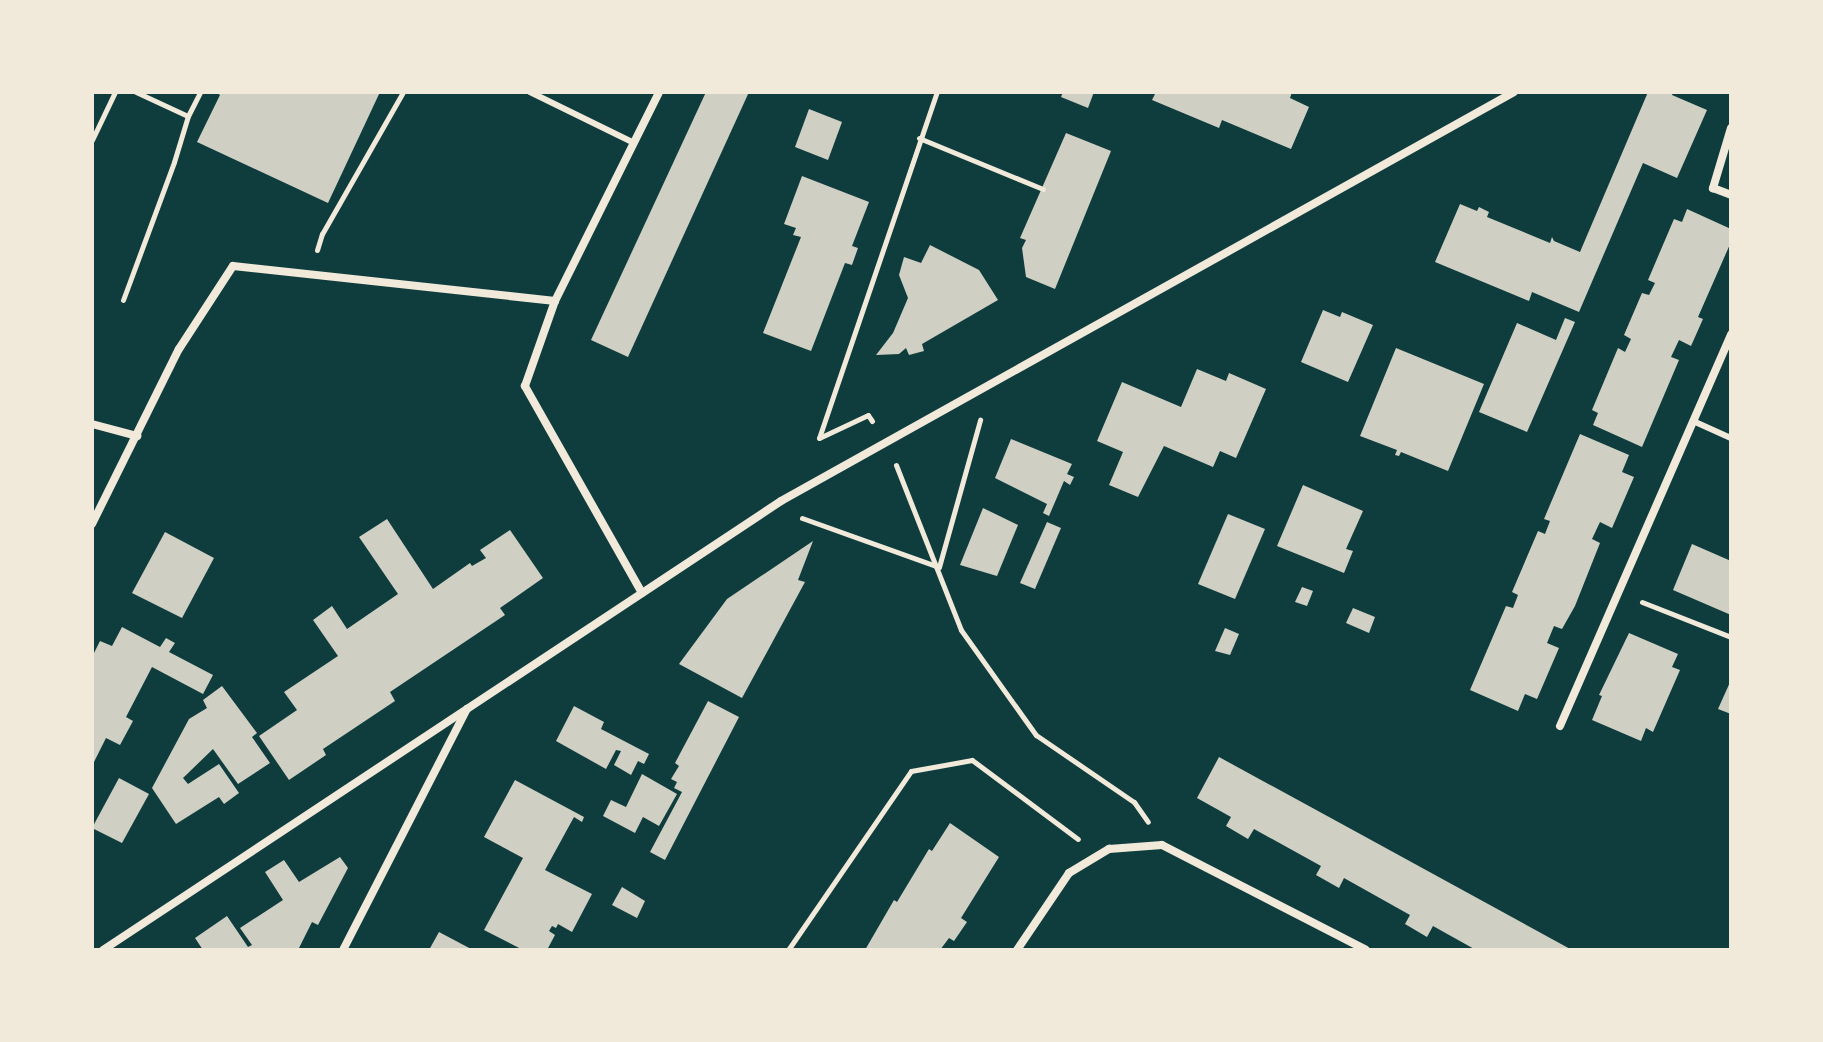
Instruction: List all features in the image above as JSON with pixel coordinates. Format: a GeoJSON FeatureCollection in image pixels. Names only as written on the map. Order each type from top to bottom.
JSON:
{"type":"FeatureCollection","features":[{"type":"Feature","properties":{"kind":"street"},"geometry":{"type":"LineString","coordinates":[[642,593],[525,386],[555,301],[659,92]]}},
{"type":"Feature","properties":{"kind":"street"},"geometry":{"type":"LineString","coordinates":[[103,950],[771,507],[1514,92]]}},
{"type":"Feature","properties":{"kind":"street"},"geometry":{"type":"LineString","coordinates":[[1731,128],[1713,188],[1731,195]]}},
{"type":"Feature","properties":{"kind":"street"},"geometry":{"type":"LineString","coordinates":[[92,524],[179,349],[233,266],[555,301]]}},
{"type":"Feature","properties":{"kind":"street"},"geometry":{"type":"LineString","coordinates":[[1560,726],[1731,334]]}},
{"type":"Feature","properties":{"kind":"street"},"geometry":{"type":"LineString","coordinates":[[92,424],[137,436]]}},
{"type":"Feature","properties":{"kind":"street"},"geometry":{"type":"LineString","coordinates":[[343,950],[468,709]]}},
{"type":"Feature","properties":{"kind":"street"},"geometry":{"type":"LineString","coordinates":[[1017,950],[1069,873],[1109,849],[1162,845],[1366,950]]}},
{"type":"Feature","properties":{"kind":"lane"},"geometry":{"type":"LineString","coordinates":[[530,92],[634,143]]}},
{"type":"Feature","properties":{"kind":"lane"},"geometry":{"type":"LineString","coordinates":[[1693,421],[1731,438]]}},
{"type":"Feature","properties":{"kind":"path"},"geometry":{"type":"LineString","coordinates":[[92,140],[115,92]]}},
{"type":"Feature","properties":{"kind":"path"},"geometry":{"type":"LineString","coordinates":[[136,92],[188,116]]}},
{"type":"Feature","properties":{"kind":"path"},"geometry":{"type":"LineString","coordinates":[[123,300],[188,116],[200,92]]}},
{"type":"Feature","properties":{"kind":"path"},"geometry":{"type":"LineString","coordinates":[[309,274],[322,234],[403,92]]}},
{"type":"Feature","properties":{"kind":"path"},"geometry":{"type":"LineString","coordinates":[[937,92],[819,438],[868,415],[939,567],[961,630],[1036,735],[1134,802],[1162,845]]}},
{"type":"Feature","properties":{"kind":"path"},"geometry":{"type":"LineString","coordinates":[[919,138],[1043,189]]}},
{"type":"Feature","properties":{"kind":"path"},"geometry":{"type":"LineString","coordinates":[[939,567],[991,383]]}},
{"type":"Feature","properties":{"kind":"path"},"geometry":{"type":"LineString","coordinates":[[771,507],[939,567]]}},
{"type":"Feature","properties":{"kind":"path"},"geometry":{"type":"LineString","coordinates":[[1617,593],[1731,637]]}},
{"type":"Feature","properties":{"kind":"path"},"geometry":{"type":"LineString","coordinates":[[788,950],[911,771],[972,760],[1099,855]]}},
{"type":"Feature","properties":{"kind":"building"},"geometry":{"type":"Polygon","coordinates":[[[216,92],[380,92],[328,203],[197,142],[220,95],[216,92]]]}},
{"type":"Feature","properties":{"kind":"building"},"geometry":{"type":"Polygon","coordinates":[[[706,92],[749,92],[628,357],[591,340],[706,92]]]}},
{"type":"Feature","properties":{"kind":"building"},"geometry":{"type":"Polygon","coordinates":[[[1063,92],[1094,92],[1088,108],[1061,97],[1063,92]]]}},
{"type":"Feature","properties":{"kind":"building"},"geometry":{"type":"Polygon","coordinates":[[[1156,92],[1292,92],[1290,98],[1309,107],[1291,149],[1222,120],[1219,128],[1152,100],[1156,92]]]}},
{"type":"Feature","properties":{"kind":"building"},"geometry":{"type":"Polygon","coordinates":[[[1648,92],[1673,92],[1672,95],[1707,110],[1677,178],[1643,163],[1579,312],[1532,292],[1529,301],[1435,262],[1460,204],[1477,211],[1479,207],[1489,212],[1487,217],[1550,243],[1552,237],[1554,241],[1580,252],[1648,92]]]}},
{"type":"Feature","properties":{"kind":"building"},"geometry":{"type":"Polygon","coordinates":[[[809,109],[842,122],[828,160],[795,147],[809,109]]]}},
{"type":"Feature","properties":{"kind":"building"},"geometry":{"type":"Polygon","coordinates":[[[1066,133],[1111,151],[1055,289],[1026,277],[1022,248],[1026,240],[1020,238],[1066,133]]]}},
{"type":"Feature","properties":{"kind":"building"},"geometry":{"type":"Polygon","coordinates":[[[802,176],[869,202],[852,246],[858,248],[852,265],[845,263],[811,351],[763,333],[801,237],[793,235],[796,228],[784,224],[802,176]]]}},
{"type":"Feature","properties":{"kind":"building"},"geometry":{"type":"Polygon","coordinates":[[[1687,209],[1731,229],[1731,242],[1698,317],[1703,319],[1691,346],[1679,340],[1671,357],[1679,360],[1642,447],[1593,425],[1598,413],[1592,410],[1618,348],[1625,352],[1631,339],[1624,335],[1642,293],[1649,295],[1655,283],[1648,280],[1674,219],[1682,222],[1687,209]]]}},
{"type":"Feature","properties":{"kind":"building"},"geometry":{"type":"Polygon","coordinates":[[[930,245],[979,270],[998,300],[922,344],[924,351],[909,355],[906,348],[899,354],[876,355],[893,333],[908,298],[899,275],[904,257],[921,263],[930,245]]]}},
{"type":"Feature","properties":{"kind":"building"},"geometry":{"type":"Polygon","coordinates":[[[1323,310],[1340,317],[1342,312],[1373,325],[1348,382],[1301,362],[1323,310]]]}},
{"type":"Feature","properties":{"kind":"building"},"geometry":{"type":"Polygon","coordinates":[[[1565,318],[1575,322],[1527,432],[1479,412],[1517,323],[1556,340],[1565,318]]]}},
{"type":"Feature","properties":{"kind":"building"},"geometry":{"type":"Polygon","coordinates":[[[1396,348],[1484,384],[1448,471],[1401,452],[1399,456],[1395,455],[1397,450],[1360,436],[1396,348]]]}},
{"type":"Feature","properties":{"kind":"building"},"geometry":{"type":"Polygon","coordinates":[[[1197,369],[1226,381],[1229,373],[1266,389],[1236,458],[1220,451],[1213,467],[1164,446],[1138,497],[1109,485],[1123,452],[1097,441],[1122,382],[1181,407],[1197,369]]]}},
{"type":"Feature","properties":{"kind":"building"},"geometry":{"type":"Polygon","coordinates":[[[1580,434],[1629,455],[1622,472],[1634,477],[1612,528],[1600,522],[1592,539],[1600,543],[1575,606],[1562,629],[1554,626],[1547,643],[1559,648],[1537,699],[1525,694],[1518,711],[1470,690],[1506,606],[1513,608],[1518,595],[1512,592],[1538,531],[1545,534],[1550,521],[1544,519],[1580,434]]]}},
{"type":"Feature","properties":{"kind":"building"},"geometry":{"type":"Polygon","coordinates":[[[1011,439],[1072,464],[1067,474],[1074,477],[1070,485],[1064,481],[1049,516],[1043,513],[1047,504],[995,478],[1011,439]]]}},
{"type":"Feature","properties":{"kind":"building"},"geometry":{"type":"Polygon","coordinates":[[[1303,485],[1363,511],[1346,549],[1353,551],[1344,573],[1277,546],[1303,485]]]}},
{"type":"Feature","properties":{"kind":"building"},"geometry":{"type":"Polygon","coordinates":[[[983,508],[1018,525],[997,576],[960,565],[983,508]]]}},
{"type":"Feature","properties":{"kind":"building"},"geometry":{"type":"Polygon","coordinates":[[[1228,514],[1265,529],[1235,599],[1198,584],[1228,514]]]}},
{"type":"Feature","properties":{"kind":"building"},"geometry":{"type":"Polygon","coordinates":[[[387,519],[433,589],[470,563],[472,566],[486,558],[480,550],[510,530],[543,578],[500,608],[505,615],[390,692],[395,701],[323,749],[326,755],[289,780],[259,736],[297,710],[284,692],[338,656],[313,620],[332,606],[347,629],[398,594],[359,537],[387,519]]]}},
{"type":"Feature","properties":{"kind":"building"},"geometry":{"type":"Polygon","coordinates":[[[1047,522],[1061,528],[1035,589],[1020,583],[1047,522]]]}},
{"type":"Feature","properties":{"kind":"building"},"geometry":{"type":"Polygon","coordinates":[[[165,532],[214,558],[182,618],[132,593],[165,532]]]}},
{"type":"Feature","properties":{"kind":"building"},"geometry":{"type":"Polygon","coordinates":[[[813,541],[798,580],[805,582],[742,698],[679,664],[727,599],[813,541]]]}},
{"type":"Feature","properties":{"kind":"building"},"geometry":{"type":"Polygon","coordinates":[[[1692,544],[1731,561],[1731,615],[1673,590],[1692,544]]]}},
{"type":"Feature","properties":{"kind":"building"},"geometry":{"type":"Polygon","coordinates":[[[1302,587],[1313,591],[1307,606],[1295,602],[1302,587]]]}},
{"type":"Feature","properties":{"kind":"building"},"geometry":{"type":"Polygon","coordinates":[[[1353,608],[1375,617],[1369,633],[1346,623],[1353,608]]]}},
{"type":"Feature","properties":{"kind":"building"},"geometry":{"type":"Polygon","coordinates":[[[122,627],[160,647],[166,638],[175,643],[169,652],[213,675],[203,694],[152,667],[126,717],[133,721],[120,745],[106,738],[92,766],[92,657],[100,641],[112,646],[122,627]]]}},
{"type":"Feature","properties":{"kind":"building"},"geometry":{"type":"Polygon","coordinates":[[[1225,628],[1239,634],[1230,655],[1215,651],[1225,628]]]}},
{"type":"Feature","properties":{"kind":"building"},"geometry":{"type":"Polygon","coordinates":[[[1629,633],[1678,654],[1672,667],[1680,670],[1653,732],[1646,728],[1641,741],[1592,720],[1602,696],[1599,695],[1629,633]]]}},
{"type":"Feature","properties":{"kind":"building"},"geometry":{"type":"Polygon","coordinates":[[[1731,680],[1731,714],[1718,709],[1731,680]]]}},
{"type":"Feature","properties":{"kind":"building"},"geometry":{"type":"Polygon","coordinates":[[[222,686],[257,733],[252,737],[270,763],[238,784],[213,749],[183,778],[188,784],[219,764],[239,793],[224,804],[219,797],[176,824],[152,788],[189,719],[207,708],[203,700],[222,686]]]}},
{"type":"Feature","properties":{"kind":"building"},"geometry":{"type":"Polygon","coordinates":[[[708,701],[739,717],[665,860],[650,852],[682,792],[674,788],[677,782],[671,779],[679,766],[675,763],[708,701]]]}},
{"type":"Feature","properties":{"kind":"building"},"geometry":{"type":"Polygon","coordinates":[[[574,706],[604,722],[601,729],[649,754],[644,764],[638,761],[631,775],[614,765],[621,751],[616,750],[606,769],[556,741],[574,706]]]}},
{"type":"Feature","properties":{"kind":"building"},"geometry":{"type":"Polygon","coordinates":[[[1219,757],[1572,950],[1476,950],[1433,926],[1427,937],[1405,924],[1410,915],[1344,878],[1339,888],[1316,875],[1321,866],[1254,829],[1248,839],[1226,826],[1231,817],[1197,798],[1219,757]]]}},
{"type":"Feature","properties":{"kind":"building"},"geometry":{"type":"Polygon","coordinates":[[[642,774],[677,794],[659,826],[643,817],[635,833],[603,816],[611,800],[626,807],[642,774]]]}},
{"type":"Feature","properties":{"kind":"building"},"geometry":{"type":"Polygon","coordinates":[[[119,778],[149,794],[122,843],[92,828],[119,778]]]}},
{"type":"Feature","properties":{"kind":"building"},"geometry":{"type":"Polygon","coordinates":[[[515,780],[584,817],[582,822],[574,817],[545,870],[592,894],[572,932],[558,924],[556,928],[552,926],[549,931],[555,935],[547,950],[523,950],[484,930],[523,858],[484,837],[515,780]]]}},
{"type":"Feature","properties":{"kind":"building"},"geometry":{"type":"Polygon","coordinates":[[[950,823],[999,857],[961,918],[967,922],[954,941],[949,938],[940,950],[865,950],[894,900],[897,902],[929,849],[932,851],[950,823]]]}},
{"type":"Feature","properties":{"kind":"building"},"geometry":{"type":"Polygon","coordinates":[[[340,857],[348,868],[318,925],[312,922],[298,950],[203,950],[195,938],[227,916],[248,947],[252,945],[240,928],[283,900],[265,872],[284,860],[299,882],[340,857]]]}},
{"type":"Feature","properties":{"kind":"building"},"geometry":{"type":"Polygon","coordinates":[[[622,887],[645,901],[637,918],[612,905],[622,887]]]}},
{"type":"Feature","properties":{"kind":"building"},"geometry":{"type":"Polygon","coordinates":[[[439,932],[473,950],[429,950],[439,932]]]}}]}
